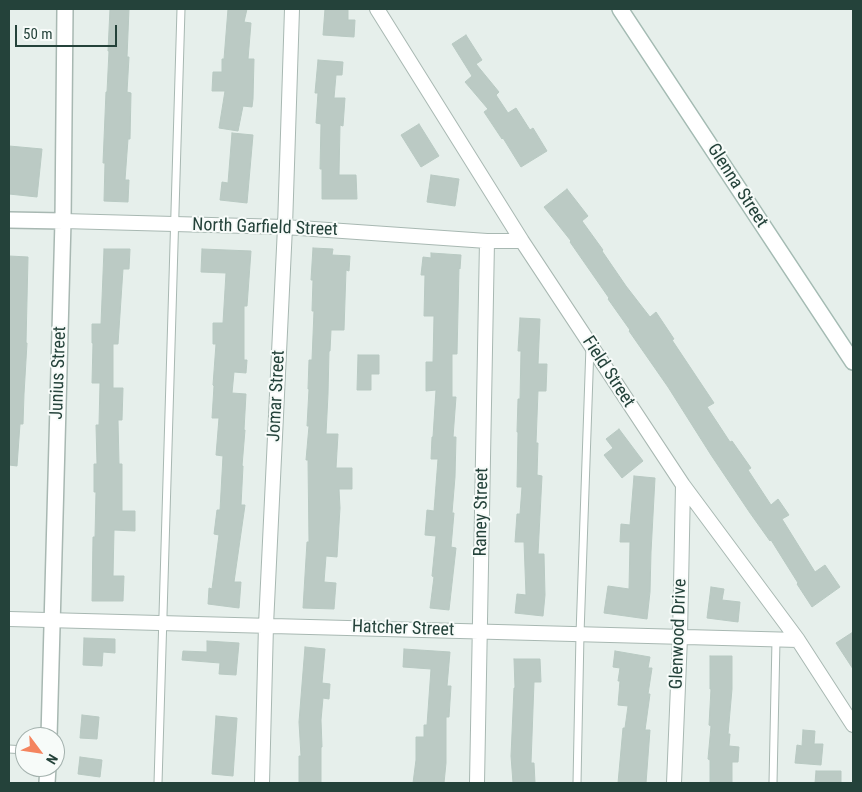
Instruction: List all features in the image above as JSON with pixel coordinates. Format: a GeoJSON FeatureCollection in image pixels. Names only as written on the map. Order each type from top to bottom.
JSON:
{"type":"FeatureCollection","features":[{"type":"Feature","properties":{"kind":"street","name":"Junius Street"},"geometry":{"type":"LineString","coordinates":[[49,727],[63,221],[65,9]]}},
{"type":"Feature","properties":{"kind":"street","name":"Jomar Street"},"geometry":{"type":"LineString","coordinates":[[262,783],[266,625],[285,227],[292,9]]}},
{"type":"Feature","properties":{"kind":"street","name":"Field Street"},"geometry":{"type":"LineString","coordinates":[[377,9],[522,241],[683,485],[798,640],[853,725]]}},
{"type":"Feature","properties":{"kind":"street","name":"Glenna Street"},"geometry":{"type":"LineString","coordinates":[[620,9],[853,362]]}},
{"type":"Feature","properties":{"kind":"street","name":"North Garfield Street"},"geometry":{"type":"LineString","coordinates":[[9,220],[285,227],[487,241],[522,241]]}},
{"type":"Feature","properties":{"kind":"street","name":"Raney Street"},"geometry":{"type":"LineString","coordinates":[[477,783],[487,241]]}},
{"type":"Feature","properties":{"kind":"street","name":"Glenwood Drive"},"geometry":{"type":"LineString","coordinates":[[674,783],[680,637],[683,485]]}},
{"type":"Feature","properties":{"kind":"street","name":"Hatcher Street"},"geometry":{"type":"LineString","coordinates":[[9,619],[798,640]]}},
{"type":"Feature","properties":{"kind":"lane"},"geometry":{"type":"LineString","coordinates":[[158,783],[181,9]]}},
{"type":"Feature","properties":{"kind":"lane"},"geometry":{"type":"LineString","coordinates":[[577,783],[590,344]]}},
{"type":"Feature","properties":{"kind":"lane"},"geometry":{"type":"LineString","coordinates":[[773,783],[776,640]]}},
{"type":"Feature","properties":{"kind":"building"},"geometry":{"type":"Polygon","coordinates":[[[110,9],[129,9],[127,92],[131,93],[130,139],[128,139],[125,180],[129,180],[128,202],[104,201],[105,163],[103,163],[110,9]]]}},
{"type":"Feature","properties":{"kind":"building"},"geometry":{"type":"Polygon","coordinates":[[[228,9],[247,9],[244,22],[251,23],[248,59],[254,59],[252,107],[243,106],[238,131],[219,128],[225,91],[212,91],[213,72],[222,72],[228,9]]]}},
{"type":"Feature","properties":{"kind":"building"},"geometry":{"type":"Polygon","coordinates":[[[325,9],[348,9],[348,20],[355,20],[354,37],[323,35],[325,9]]]}},
{"type":"Feature","properties":{"kind":"building"},"geometry":{"type":"Polygon","coordinates":[[[466,35],[482,60],[476,64],[499,92],[496,95],[508,113],[516,108],[530,130],[533,128],[547,151],[521,167],[484,112],[488,109],[465,82],[472,76],[452,44],[466,35]]]}},
{"type":"Feature","properties":{"kind":"building"},"geometry":{"type":"Polygon","coordinates":[[[318,60],[343,62],[342,75],[336,75],[334,98],[345,98],[343,126],[340,125],[339,175],[356,175],[357,199],[322,199],[322,169],[320,169],[321,124],[316,123],[318,93],[315,93],[318,60]]]}},
{"type":"Feature","properties":{"kind":"building"},"geometry":{"type":"Polygon","coordinates":[[[419,124],[439,156],[421,167],[401,135],[419,124]]]}},
{"type":"Feature","properties":{"kind":"building"},"geometry":{"type":"Polygon","coordinates":[[[232,133],[253,135],[247,203],[220,200],[222,182],[228,183],[232,133]]]}},
{"type":"Feature","properties":{"kind":"building"},"geometry":{"type":"Polygon","coordinates":[[[9,146],[42,149],[37,197],[9,194],[9,146]]]}},
{"type":"Feature","properties":{"kind":"building"},"geometry":{"type":"Polygon","coordinates":[[[431,175],[459,179],[455,206],[427,202],[431,175]]]}},
{"type":"Feature","properties":{"kind":"building"},"geometry":{"type":"Polygon","coordinates":[[[567,189],[588,216],[582,221],[626,286],[650,317],[656,312],[674,339],[672,340],[714,403],[707,407],[730,442],[732,441],[751,468],[748,470],[771,505],[778,499],[789,515],[782,519],[815,572],[825,565],[840,587],[812,607],[771,540],[750,513],[711,455],[571,241],[544,207],[567,189]]]}},
{"type":"Feature","properties":{"kind":"building"},"geometry":{"type":"Polygon","coordinates":[[[313,248],[333,249],[332,255],[350,256],[349,271],[346,270],[344,330],[331,330],[329,351],[326,434],[338,434],[336,468],[352,468],[352,489],[339,489],[340,508],[337,557],[326,556],[324,582],[336,583],[334,609],[303,608],[307,542],[309,542],[308,460],[306,460],[309,426],[307,426],[309,360],[312,360],[314,311],[312,311],[313,280],[311,280],[313,248]]]}},
{"type":"Feature","properties":{"kind":"building"},"geometry":{"type":"Polygon","coordinates":[[[104,249],[130,249],[129,269],[123,269],[118,344],[113,344],[113,388],[123,388],[122,420],[118,420],[119,464],[122,464],[122,511],[135,511],[135,531],[114,530],[113,576],[124,576],[123,601],[92,601],[96,492],[94,492],[94,464],[97,464],[96,425],[99,425],[100,383],[92,383],[92,324],[101,324],[104,249]]]}},
{"type":"Feature","properties":{"kind":"building"},"geometry":{"type":"Polygon","coordinates":[[[202,249],[251,251],[247,306],[244,306],[244,360],[247,360],[246,373],[234,372],[232,393],[246,394],[241,505],[245,505],[234,582],[241,582],[239,608],[208,604],[209,588],[212,589],[219,535],[214,534],[217,510],[220,510],[223,456],[216,455],[219,418],[212,418],[216,344],[213,344],[213,323],[223,323],[226,273],[201,272],[202,249]]]}},
{"type":"Feature","properties":{"kind":"building"},"geometry":{"type":"Polygon","coordinates":[[[431,253],[461,255],[457,354],[452,354],[452,397],[456,397],[453,437],[456,437],[451,547],[456,548],[449,610],[430,608],[436,536],[425,535],[427,510],[434,511],[438,459],[431,459],[436,390],[426,391],[426,362],[433,362],[434,316],[424,316],[425,275],[421,275],[423,257],[431,258],[431,253]]]}},
{"type":"Feature","properties":{"kind":"building"},"geometry":{"type":"Polygon","coordinates":[[[9,256],[28,257],[27,343],[23,424],[20,424],[17,466],[9,465],[9,256]]]}},
{"type":"Feature","properties":{"kind":"building"},"geometry":{"type":"Polygon","coordinates":[[[520,318],[540,319],[538,364],[547,364],[546,391],[538,391],[536,443],[538,443],[537,475],[542,476],[538,554],[544,554],[545,595],[543,616],[515,613],[517,594],[526,595],[524,542],[515,542],[517,514],[520,514],[522,487],[517,487],[517,432],[521,351],[518,351],[520,318]]]}},
{"type":"Feature","properties":{"kind":"building"},"geometry":{"type":"Polygon","coordinates":[[[358,355],[379,355],[379,374],[371,374],[371,390],[357,390],[358,355]]]}},
{"type":"Feature","properties":{"kind":"building"},"geometry":{"type":"Polygon","coordinates":[[[619,429],[643,461],[622,478],[604,455],[613,448],[606,439],[619,429]]]}},
{"type":"Feature","properties":{"kind":"building"},"geometry":{"type":"Polygon","coordinates":[[[634,476],[655,478],[647,619],[604,613],[608,586],[629,589],[630,542],[620,542],[621,524],[630,525],[634,476]]]}},
{"type":"Feature","properties":{"kind":"building"},"geometry":{"type":"Polygon","coordinates":[[[711,587],[724,589],[722,600],[740,602],[738,622],[707,618],[711,587]]]}},
{"type":"Feature","properties":{"kind":"building"},"geometry":{"type":"Polygon","coordinates":[[[853,632],[853,669],[836,643],[853,632]]]}},
{"type":"Feature","properties":{"kind":"building"},"geometry":{"type":"Polygon","coordinates":[[[84,638],[115,639],[115,653],[103,652],[102,666],[83,665],[84,638]]]}},
{"type":"Feature","properties":{"kind":"building"},"geometry":{"type":"Polygon","coordinates":[[[207,641],[239,643],[236,675],[219,674],[220,663],[182,660],[183,651],[207,652],[207,641]]]}},
{"type":"Feature","properties":{"kind":"building"},"geometry":{"type":"Polygon","coordinates":[[[305,647],[325,649],[322,683],[330,684],[329,699],[323,698],[321,720],[321,783],[299,783],[299,756],[301,756],[299,722],[305,647]]]}},
{"type":"Feature","properties":{"kind":"building"},"geometry":{"type":"Polygon","coordinates":[[[404,649],[450,652],[447,686],[451,686],[449,717],[446,717],[444,783],[413,783],[416,737],[424,737],[424,725],[427,725],[431,669],[403,667],[404,649]]]}},
{"type":"Feature","properties":{"kind":"building"},"geometry":{"type":"Polygon","coordinates":[[[615,651],[650,657],[648,668],[652,668],[645,730],[650,730],[646,783],[618,783],[623,728],[625,728],[628,706],[618,705],[620,668],[613,667],[615,651]]]}},
{"type":"Feature","properties":{"kind":"building"},"geometry":{"type":"Polygon","coordinates":[[[710,656],[732,656],[732,689],[728,734],[730,734],[729,746],[739,747],[738,762],[732,762],[732,783],[710,783],[710,760],[708,759],[711,726],[709,725],[710,656]]]}},
{"type":"Feature","properties":{"kind":"building"},"geometry":{"type":"Polygon","coordinates":[[[514,659],[540,659],[541,682],[534,682],[531,763],[534,763],[535,783],[513,783],[511,756],[515,688],[514,659]]]}},
{"type":"Feature","properties":{"kind":"building"},"geometry":{"type":"Polygon","coordinates":[[[82,715],[99,717],[97,739],[80,738],[82,715]]]}},
{"type":"Feature","properties":{"kind":"building"},"geometry":{"type":"Polygon","coordinates":[[[216,716],[237,718],[233,776],[212,774],[216,716]]]}},
{"type":"Feature","properties":{"kind":"building"},"geometry":{"type":"Polygon","coordinates":[[[803,730],[815,731],[814,744],[823,744],[821,765],[795,763],[797,745],[802,746],[803,730]]]}},
{"type":"Feature","properties":{"kind":"building"},"geometry":{"type":"Polygon","coordinates":[[[80,757],[102,760],[100,777],[78,774],[80,757]]]}},
{"type":"Feature","properties":{"kind":"building"},"geometry":{"type":"Polygon","coordinates":[[[816,771],[841,771],[841,783],[815,783],[816,771]]]}}]}
